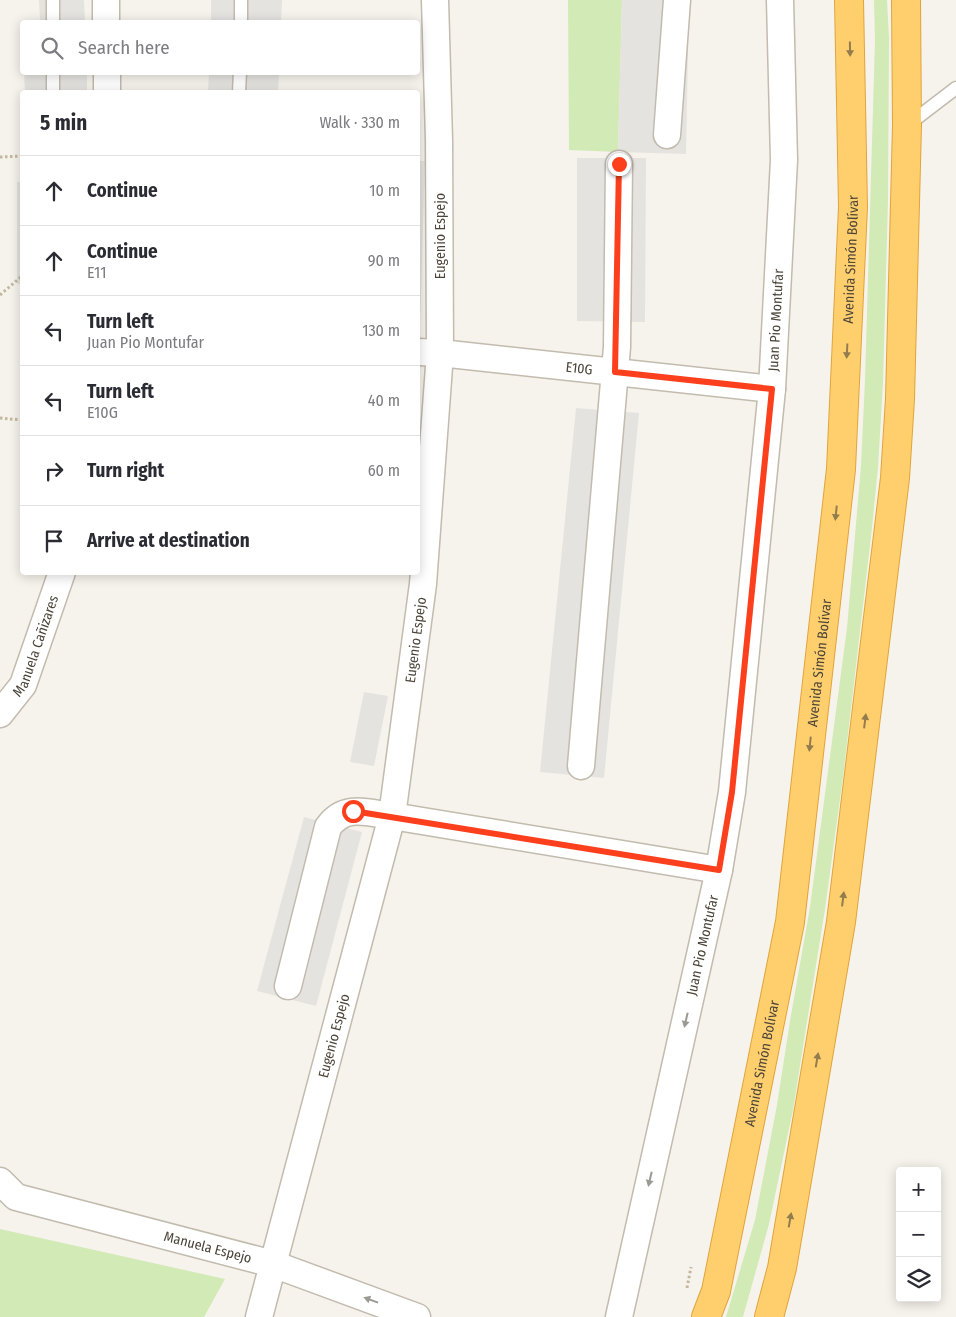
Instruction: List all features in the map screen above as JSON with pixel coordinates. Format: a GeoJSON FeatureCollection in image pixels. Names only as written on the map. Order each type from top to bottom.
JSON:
{"type":"FeatureCollection","features":[{"type":"Feature","properties":{"kind":"highway","name":"Avenida Simón Bolívar"},"geometry":{"type":"LineString","coordinates":[[706,1317],[716,1291],[790,922],[841,469],[854,207],[849,0]]}},
{"type":"Feature","properties":{"kind":"highway"},"geometry":{"type":"LineString","coordinates":[[769,1317],[782,1268],[841,922],[895,478],[900,399],[907,125],[906,0]]}},
{"type":"Feature","properties":{"kind":"street"},"geometry":{"type":"LineString","coordinates":[[106,0],[106,20]]}},
{"type":"Feature","properties":{"kind":"street","name":"Eugenio Espejo"},"geometry":{"type":"LineString","coordinates":[[259,1317],[392,816],[423,584],[429,353],[439,140],[435,0]]}},
{"type":"Feature","properties":{"kind":"street"},"geometry":{"type":"LineString","coordinates":[[667,135],[677,0]]}},
{"type":"Feature","properties":{"kind":"street","name":"Juan Pio Montufar"},"geometry":{"type":"LineString","coordinates":[[619,1317],[719,870],[732,792],[772,389],[784,160],[780,0]]}},
{"type":"Feature","properties":{"kind":"street"},"geometry":{"type":"LineString","coordinates":[[107,75],[107,90]]}},
{"type":"Feature","properties":{"kind":"street"},"geometry":{"type":"LineString","coordinates":[[581,766],[615,372],[619,164]]}},
{"type":"Feature","properties":{"kind":"street","name":"E10G"},"geometry":{"type":"LineString","coordinates":[[429,353],[772,389]]}},
{"type":"Feature","properties":{"kind":"street","name":"Manuela Cañizares"},"geometry":{"type":"LineString","coordinates":[[0,714],[23,685],[61,575]]}},
{"type":"Feature","properties":{"kind":"street"},"geometry":{"type":"LineString","coordinates":[[288,986],[328,827],[338,815],[345,812],[353,811],[392,816],[719,870]]}},
{"type":"Feature","properties":{"kind":"street","name":"Manuela Espejo"},"geometry":{"type":"LineString","coordinates":[[0,1181],[16,1197],[273,1264],[416,1317]]}},
{"type":"Feature","properties":{"kind":"lane"},"geometry":{"type":"LineString","coordinates":[[53,0],[53,20]]}},
{"type":"Feature","properties":{"kind":"lane"},"geometry":{"type":"LineString","coordinates":[[241,0],[241,20]]}},
{"type":"Feature","properties":{"kind":"lane"},"geometry":{"type":"LineString","coordinates":[[53,75],[53,90]]}},
{"type":"Feature","properties":{"kind":"lane"},"geometry":{"type":"LineString","coordinates":[[239,90],[240,75]]}},
{"type":"Feature","properties":{"kind":"lane"},"geometry":{"type":"LineString","coordinates":[[907,125],[956,88]]}},
{"type":"Feature","properties":{"kind":"path"},"geometry":{"type":"LineString","coordinates":[[0,157],[20,156]]}},
{"type":"Feature","properties":{"kind":"path"},"geometry":{"type":"LineString","coordinates":[[0,295],[20,278]]}},
{"type":"Feature","properties":{"kind":"path"},"geometry":{"type":"LineString","coordinates":[[0,418],[20,420]]}},
{"type":"Feature","properties":{"kind":"path"},"geometry":{"type":"LineString","coordinates":[[686,1288],[693,1260]]}},
{"type":"Feature","properties":{"kind":"green space"},"geometry":{"type":"Polygon","coordinates":[[[568,0],[622,0],[618,152],[569,150],[568,0]]]}},
{"type":"Feature","properties":{"kind":"green space"},"geometry":{"type":"Polygon","coordinates":[[[874,0],[887,0],[889,39],[888,200],[883,383],[872,528],[843,777],[825,909],[793,1110],[769,1224],[743,1317],[726,1317],[755,1220],[777,1105],[810,907],[847,628],[861,466],[865,380],[875,41],[874,0]]]}},
{"type":"Feature","properties":{"kind":"green space"},"geometry":{"type":"Polygon","coordinates":[[[0,1229],[225,1279],[204,1317],[0,1317],[0,1229]]]}},
{"type":"Feature","properties":{"kind":"shaded area"},"geometry":{"type":"Polygon","coordinates":[[[39,0],[84,0],[85,20],[40,20],[39,0]]]}},
{"type":"Feature","properties":{"kind":"shaded area"},"geometry":{"type":"Polygon","coordinates":[[[211,0],[282,0],[281,20],[211,20],[211,0]]]}},
{"type":"Feature","properties":{"kind":"shaded area"},"geometry":{"type":"Polygon","coordinates":[[[622,0],[689,0],[686,154],[618,152],[622,0]]]}},
{"type":"Feature","properties":{"kind":"shaded area"},"geometry":{"type":"Polygon","coordinates":[[[24,75],[87,75],[87,90],[25,90],[24,75]]]}},
{"type":"Feature","properties":{"kind":"shaded area"},"geometry":{"type":"Polygon","coordinates":[[[209,75],[279,75],[278,90],[208,90],[209,75]]]}},
{"type":"Feature","properties":{"kind":"shaded area"},"geometry":{"type":"Polygon","coordinates":[[[577,158],[646,158],[645,322],[577,321],[577,158]]]}},
{"type":"Feature","properties":{"kind":"shaded area"},"geometry":{"type":"Polygon","coordinates":[[[420,161],[425,161],[420,328],[420,161]]]}},
{"type":"Feature","properties":{"kind":"shaded area"},"geometry":{"type":"Polygon","coordinates":[[[17,182],[20,182],[20,284],[17,284],[17,182]]]}},
{"type":"Feature","properties":{"kind":"shaded area"},"geometry":{"type":"Polygon","coordinates":[[[576,408],[639,413],[604,778],[540,772],[576,408]]]}},
{"type":"Feature","properties":{"kind":"shaded area"},"geometry":{"type":"Polygon","coordinates":[[[364,692],[388,696],[374,766],[350,762],[364,692]]]}},
{"type":"Feature","properties":{"kind":"shaded area"},"geometry":{"type":"Polygon","coordinates":[[[304,817],[362,832],[316,1006],[257,991],[304,817]]]}},
{"type":"Feature","properties":{"kind":"route"},"geometry":{"type":"LineString","coordinates":[[353,811],[719,870],[732,792],[772,389],[615,372],[617,347],[619,164]]}}]}
